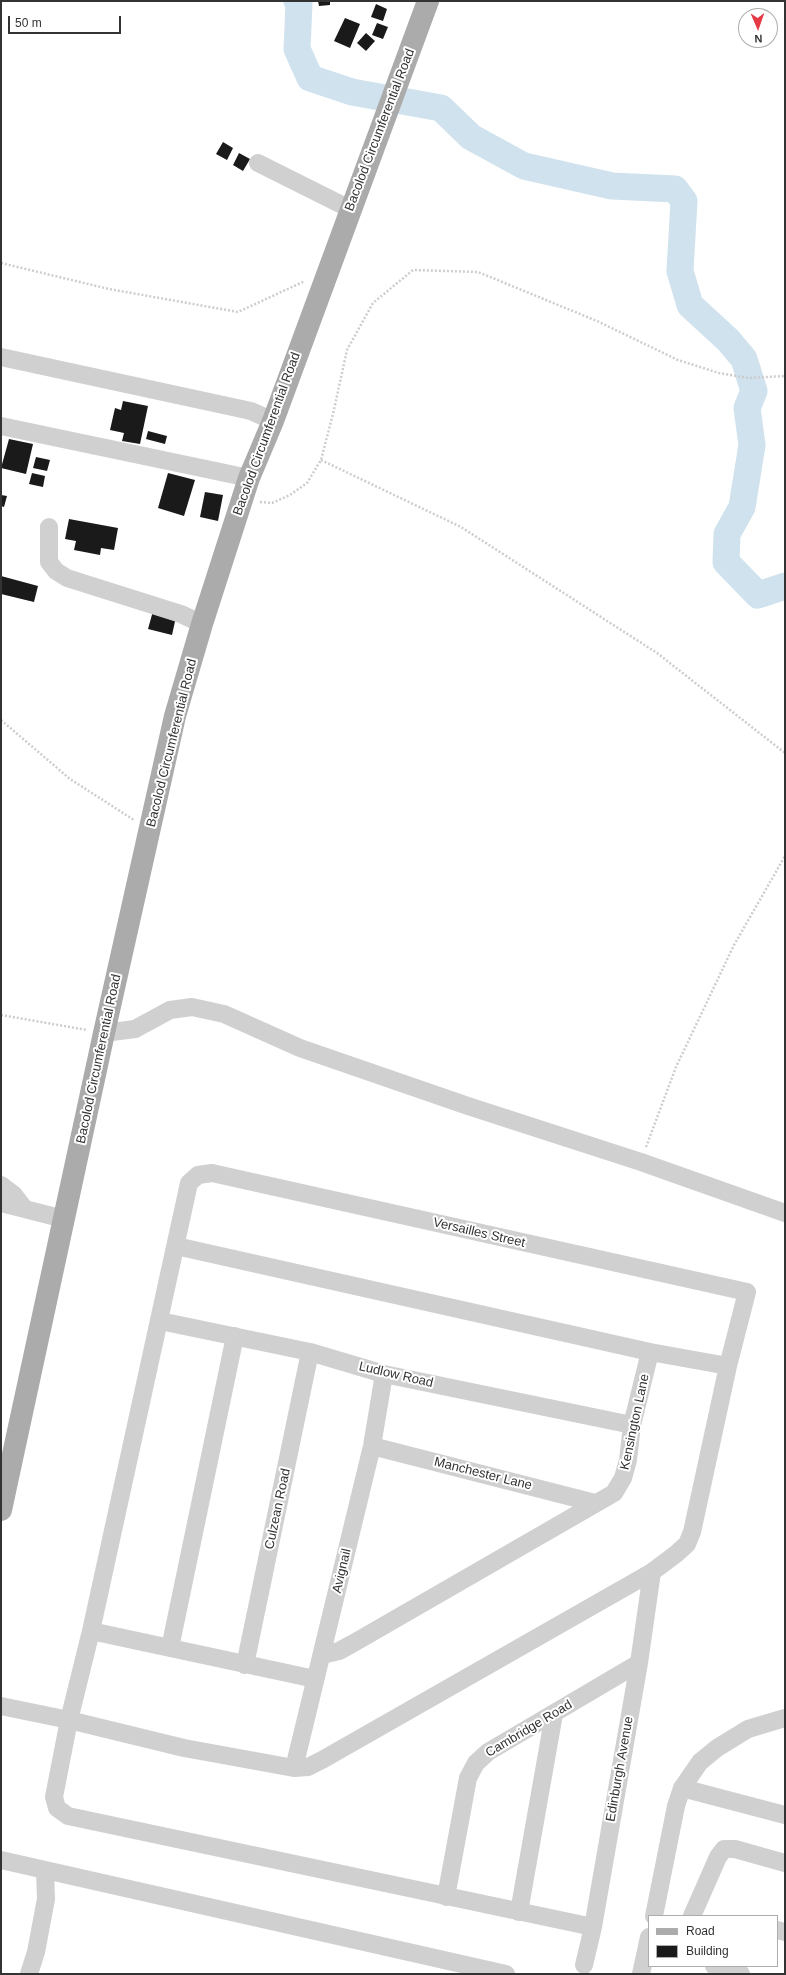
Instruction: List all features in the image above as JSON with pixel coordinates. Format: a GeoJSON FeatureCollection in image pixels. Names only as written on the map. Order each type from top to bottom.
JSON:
{"type":"FeatureCollection","features":[{"type":"Feature","properties":{"kind":"main road","name":"Bacolod Circumferential Road"},"geometry":{"type":"LineString","coordinates":[[1,1510],[7,1458],[64,1219],[175,716],[202,624],[249,478],[273,421],[327,270],[404,71],[428,1]]}},
{"type":"Feature","properties":{"kind":"street"},"geometry":{"type":"LineString","coordinates":[[258,163],[350,209]]}},
{"type":"Feature","properties":{"kind":"street"},"geometry":{"type":"LineString","coordinates":[[1,357],[251,411],[273,421]]}},
{"type":"Feature","properties":{"kind":"street"},"geometry":{"type":"LineString","coordinates":[[1,426],[249,478]]}},
{"type":"Feature","properties":{"kind":"street"},"geometry":{"type":"LineString","coordinates":[[49,527],[49,562],[56,571],[67,578],[182,614],[202,624]]}},
{"type":"Feature","properties":{"kind":"street"},"geometry":{"type":"LineString","coordinates":[[104,1033],[134,1029],[170,1010],[192,1007],[224,1014],[300,1048],[468,1106],[641,1162],[785,1213]]}},
{"type":"Feature","properties":{"kind":"street","name":"Versailles Street"},"geometry":{"type":"LineString","coordinates":[[176,1246],[189,1183],[198,1175],[212,1173],[747,1292],[728,1366]]}},
{"type":"Feature","properties":{"kind":"street"},"geometry":{"type":"LineString","coordinates":[[1,1185],[14,1195],[24,1208]]}},
{"type":"Feature","properties":{"kind":"street"},"geometry":{"type":"LineString","coordinates":[[1,1203],[64,1219]]}},
{"type":"Feature","properties":{"kind":"street"},"geometry":{"type":"LineString","coordinates":[[1,1706],[69,1720],[184,1748],[294,1768],[308,1767],[652,1572],[687,1544],[692,1532],[728,1366],[650,1352],[176,1246],[91,1630],[69,1720],[54,1797],[57,1808],[68,1816],[593,1928]]}},
{"type":"Feature","properties":{"kind":"street","name":"Ludlow Road"},"geometry":{"type":"LineString","coordinates":[[160,1321],[310,1352],[384,1374],[632,1425]]}},
{"type":"Feature","properties":{"kind":"street"},"geometry":{"type":"LineString","coordinates":[[170,1648],[235,1336]]}},
{"type":"Feature","properties":{"kind":"street","name":"Culzean Road"},"geometry":{"type":"LineString","coordinates":[[245,1665],[310,1352]]}},
{"type":"Feature","properties":{"kind":"street","name":"Kensington Lane"},"geometry":{"type":"LineString","coordinates":[[322,1655],[339,1651],[352,1644],[614,1493],[623,1478],[628,1460],[632,1425],[650,1352]]}},
{"type":"Feature","properties":{"kind":"street","name":"Avignail"},"geometry":{"type":"LineString","coordinates":[[294,1768],[372,1446],[384,1374]]}},
{"type":"Feature","properties":{"kind":"street","name":"Manchester Lane"},"geometry":{"type":"LineString","coordinates":[[372,1446],[595,1503]]}},
{"type":"Feature","properties":{"kind":"street","name":"Edinburgh Avenue"},"geometry":{"type":"LineString","coordinates":[[584,1965],[593,1928],[639,1663],[652,1572]]}},
{"type":"Feature","properties":{"kind":"street"},"geometry":{"type":"LineString","coordinates":[[91,1630],[245,1665],[315,1679]]}},
{"type":"Feature","properties":{"kind":"street","name":"Cambridge Road"},"geometry":{"type":"LineString","coordinates":[[446,1897],[468,1778],[476,1763],[488,1752],[639,1663]]}},
{"type":"Feature","properties":{"kind":"street"},"geometry":{"type":"LineString","coordinates":[[519,1912],[554,1714]]}},
{"type":"Feature","properties":{"kind":"street"},"geometry":{"type":"LineString","coordinates":[[654,1915],[676,1806],[682,1788],[700,1762],[718,1748],[748,1729],[785,1718]]}},
{"type":"Feature","properties":{"kind":"street"},"geometry":{"type":"LineString","coordinates":[[682,1788],[785,1815]]}},
{"type":"Feature","properties":{"kind":"street"},"geometry":{"type":"LineString","coordinates":[[692,1915],[718,1857],[724,1849],[735,1849],[785,1863]]}},
{"type":"Feature","properties":{"kind":"street"},"geometry":{"type":"LineString","coordinates":[[1,1860],[506,1974]]}},
{"type":"Feature","properties":{"kind":"street"},"geometry":{"type":"LineString","coordinates":[[29,1974],[36,1952],[46,1899],[45,1870]]}},
{"type":"Feature","properties":{"kind":"street"},"geometry":{"type":"LineString","coordinates":[[641,1974],[648,1942]]}},
{"type":"Feature","properties":{"kind":"street"},"geometry":{"type":"LineString","coordinates":[[718,1967],[742,1974]]}},
{"type":"Feature","properties":{"kind":"path"},"geometry":{"type":"LineString","coordinates":[[1,263],[109,289],[238,312],[270,299],[327,270]]}},
{"type":"Feature","properties":{"kind":"path"},"geometry":{"type":"LineString","coordinates":[[242,500],[272,503],[290,495],[307,483],[321,460],[347,350],[373,303],[413,270],[478,272],[597,321],[678,360],[719,373],[748,378],[785,376]]}},
{"type":"Feature","properties":{"kind":"path"},"geometry":{"type":"LineString","coordinates":[[321,460],[461,527],[657,653],[785,753]]}},
{"type":"Feature","properties":{"kind":"path"},"geometry":{"type":"LineString","coordinates":[[1,720],[70,779],[150,830]]}},
{"type":"Feature","properties":{"kind":"path"},"geometry":{"type":"LineString","coordinates":[[641,1162],[676,1067],[734,945],[785,856]]}},
{"type":"Feature","properties":{"kind":"path"},"geometry":{"type":"LineString","coordinates":[[1,1015],[104,1033]]}},
{"type":"Feature","properties":{"kind":"building"},"geometry":{"type":"Polygon","coordinates":[[[318,1],[330,1],[330,5],[319,6],[318,1]]]}},
{"type":"Feature","properties":{"kind":"building"},"geometry":{"type":"Polygon","coordinates":[[[376,4],[387,9],[383,21],[371,17],[376,4]]]}},
{"type":"Feature","properties":{"kind":"building"},"geometry":{"type":"Polygon","coordinates":[[[345,18],[360,24],[350,48],[334,41],[345,18]]]}},
{"type":"Feature","properties":{"kind":"building"},"geometry":{"type":"Polygon","coordinates":[[[377,23],[388,27],[383,39],[372,35],[377,23]]]}},
{"type":"Feature","properties":{"kind":"building"},"geometry":{"type":"Polygon","coordinates":[[[366,33],[375,41],[366,51],[357,43],[366,33]]]}},
{"type":"Feature","properties":{"kind":"building"},"geometry":{"type":"Polygon","coordinates":[[[223,142],[233,148],[227,160],[216,154],[223,142]]]}},
{"type":"Feature","properties":{"kind":"building"},"geometry":{"type":"Polygon","coordinates":[[[239,153],[250,159],[243,171],[233,165],[239,153]]]}},
{"type":"Feature","properties":{"kind":"building"},"geometry":{"type":"Polygon","coordinates":[[[123,401],[148,406],[140,444],[122,441],[124,433],[110,430],[115,408],[121,410],[123,401]]]}},
{"type":"Feature","properties":{"kind":"building"},"geometry":{"type":"Polygon","coordinates":[[[148,431],[167,436],[165,444],[146,439],[148,431]]]}},
{"type":"Feature","properties":{"kind":"building"},"geometry":{"type":"Polygon","coordinates":[[[9,439],[33,444],[26,474],[1,468],[9,439]]]}},
{"type":"Feature","properties":{"kind":"building"},"geometry":{"type":"Polygon","coordinates":[[[36,457],[50,460],[47,471],[33,468],[36,457]]]}},
{"type":"Feature","properties":{"kind":"building"},"geometry":{"type":"Polygon","coordinates":[[[32,473],[45,476],[43,487],[29,484],[32,473]]]}},
{"type":"Feature","properties":{"kind":"building"},"geometry":{"type":"Polygon","coordinates":[[[168,473],[195,480],[184,516],[158,508],[168,473]]]}},
{"type":"Feature","properties":{"kind":"building"},"geometry":{"type":"Polygon","coordinates":[[[205,492],[223,495],[218,521],[200,517],[205,492]]]}},
{"type":"Feature","properties":{"kind":"building"},"geometry":{"type":"Polygon","coordinates":[[[1,495],[7,496],[4,507],[1,506],[1,495]]]}},
{"type":"Feature","properties":{"kind":"building"},"geometry":{"type":"Polygon","coordinates":[[[69,519],[118,528],[114,550],[101,548],[100,555],[74,550],[76,541],[65,539],[69,519]]]}},
{"type":"Feature","properties":{"kind":"building"},"geometry":{"type":"Polygon","coordinates":[[[1,576],[38,586],[34,602],[1,594],[1,576]]]}},
{"type":"Feature","properties":{"kind":"building"},"geometry":{"type":"Polygon","coordinates":[[[153,611],[176,617],[172,635],[148,629],[153,611]]]}},
{"type":"Feature","properties":{"kind":"waterway"},"geometry":{"type":"LineString","coordinates":[[297,1],[299,4],[297,49],[310,78],[352,92],[441,108],[471,137],[524,166],[612,186],[675,189],[684,201],[680,271],[690,305],[728,340],[744,359],[754,391],[747,408],[752,445],[742,507],[727,534],[726,562],[758,595],[785,586]]}}]}
